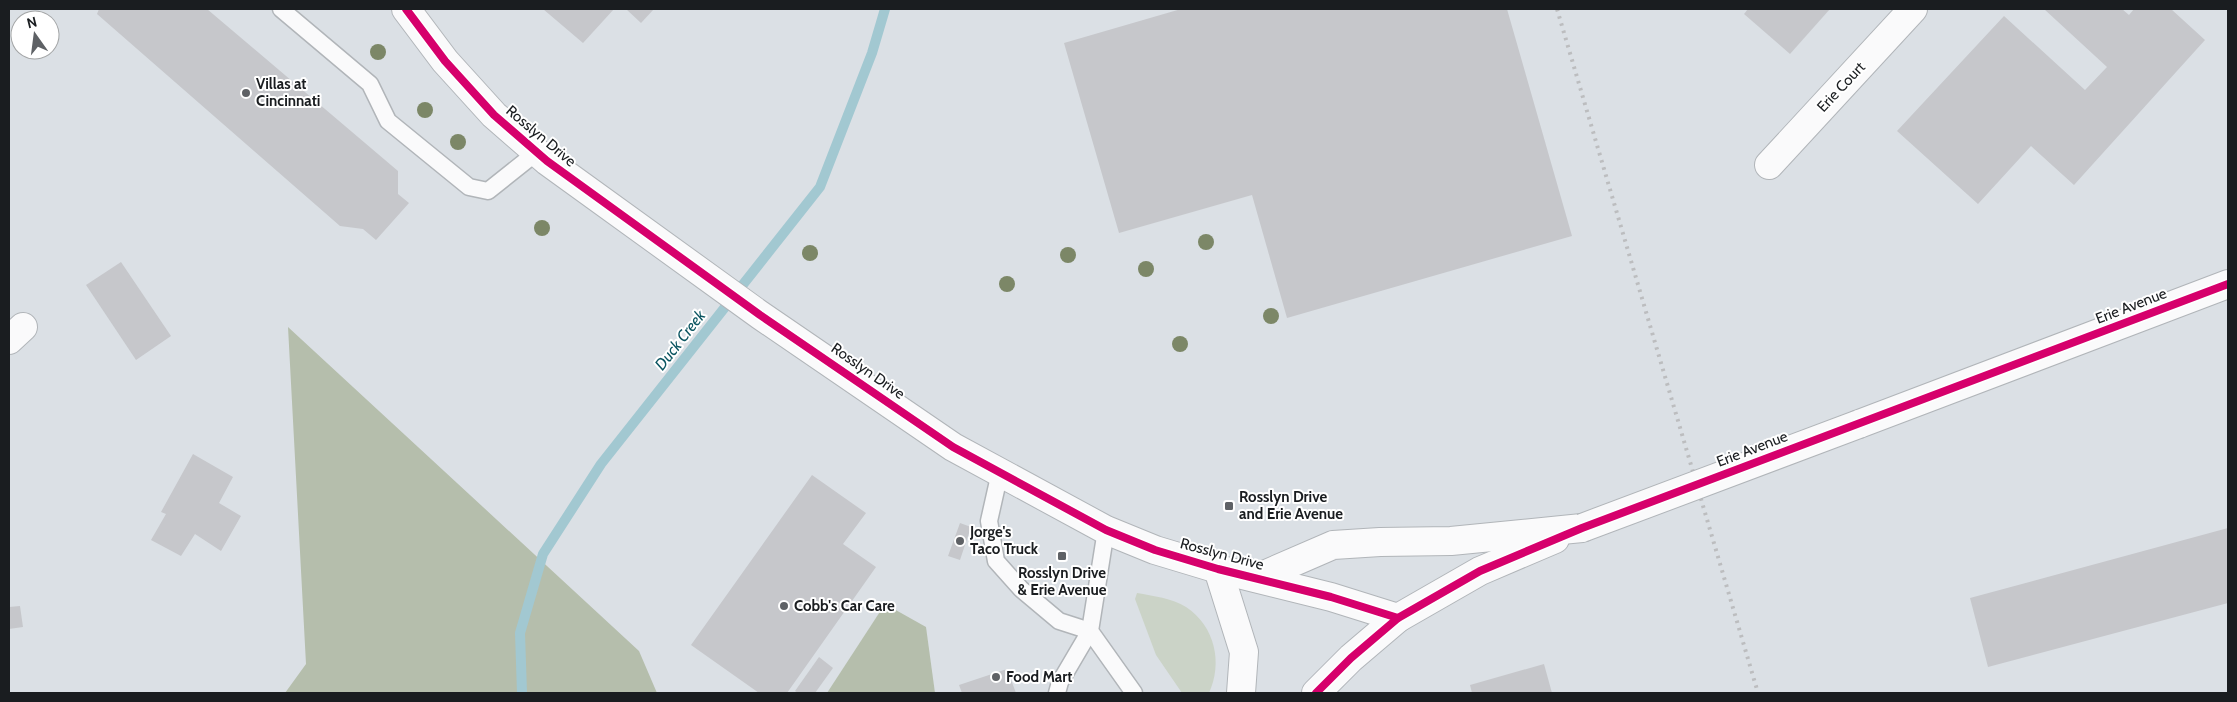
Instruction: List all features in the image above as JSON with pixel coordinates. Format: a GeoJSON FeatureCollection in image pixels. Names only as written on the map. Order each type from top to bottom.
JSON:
{"type":"FeatureCollection","features":[{"type":"Feature","properties":{"kind":"street","name":"Rosslyn Drive"},"geometry":{"type":"LineString","coordinates":[[406,9],[451,68],[494,115],[537,152],[760,315],[953,447],[1106,530],[1155,550],[1218,569],[1331,597],[1398,618]]}},
{"type":"Feature","properties":{"kind":"street","name":"Erie Court"},"geometry":{"type":"LineString","coordinates":[[1769,165],[1913,9]]}},
{"type":"Feature","properties":{"kind":"street","name":"Erie Avenue"},"geometry":{"type":"LineString","coordinates":[[1316,693],[1351,658],[1398,618],[1480,570],[1582,528],[2228,284]]}},
{"type":"Feature","properties":{"kind":"street"},"geometry":{"type":"LineString","coordinates":[[1257,578],[1333,545],[1451,541],[1582,528]]}},
{"type":"Feature","properties":{"kind":"street"},"geometry":{"type":"LineString","coordinates":[[1218,569],[1244,652],[1242,693]]}},
{"type":"Feature","properties":{"kind":"lane"},"geometry":{"type":"LineString","coordinates":[[281,9],[370,84],[388,121],[469,187],[488,190],[537,152]]}},
{"type":"Feature","properties":{"kind":"lane"},"geometry":{"type":"LineString","coordinates":[[1000,472],[989,521],[996,562],[1021,589],[1059,621],[1090,631],[1134,693]]}},
{"type":"Feature","properties":{"kind":"lane"},"geometry":{"type":"LineString","coordinates":[[1057,693],[1060,682],[1090,631],[1106,530]]}},
{"type":"Feature","properties":{"kind":"shaded area"},"geometry":{"type":"Polygon","coordinates":[[[1137,593],[1175,601],[1186,607],[1204,624],[1214,646],[1216,658],[1213,681],[1209,693],[1182,693],[1156,655],[1135,599],[1137,593]]]}},
{"type":"Feature","properties":{"kind":"green space"},"geometry":{"type":"Polygon","coordinates":[[[288,327],[639,651],[657,693],[285,693],[306,664],[288,327]]]}},
{"type":"Feature","properties":{"kind":"green space"},"geometry":{"type":"Polygon","coordinates":[[[885,604],[926,627],[935,693],[827,693],[885,604]]]}},
{"type":"Feature","properties":{"kind":"building","name":"Villas at Cincinnati"},"geometry":{"type":"Polygon","coordinates":[[[99,9],[207,9],[398,171],[398,194],[409,203],[376,240],[363,229],[340,226],[97,14],[99,9]]]}},
{"type":"Feature","properties":{"kind":"building"},"geometry":{"type":"Polygon","coordinates":[[[543,9],[614,9],[583,43],[543,9]]]}},
{"type":"Feature","properties":{"kind":"building"},"geometry":{"type":"Polygon","coordinates":[[[626,9],[654,9],[641,23],[626,9]]]}},
{"type":"Feature","properties":{"kind":"building"},"geometry":{"type":"Polygon","coordinates":[[[1181,9],[1507,9],[1572,236],[1287,318],[1252,195],[1119,233],[1064,43],[1181,9]]]}},
{"type":"Feature","properties":{"kind":"building"},"geometry":{"type":"Polygon","coordinates":[[[1748,9],[1830,9],[1790,54],[1744,14],[1748,9]]]}},
{"type":"Feature","properties":{"kind":"building"},"geometry":{"type":"Polygon","coordinates":[[[2044,9],[2122,9],[2129,15],[2134,9],[2171,9],[2205,40],[2074,185],[2031,146],[1978,204],[1897,131],[2004,16],[2085,90],[2107,67],[2044,9]]]}},
{"type":"Feature","properties":{"kind":"building"},"geometry":{"type":"Polygon","coordinates":[[[121,262],[171,336],[136,360],[86,285],[121,262]]]}},
{"type":"Feature","properties":{"kind":"building"},"geometry":{"type":"Polygon","coordinates":[[[193,454],[233,477],[219,503],[241,516],[221,551],[195,534],[181,556],[151,540],[166,514],[161,512],[193,454]]]}},
{"type":"Feature","properties":{"kind":"building","name":"Cobb's Car Care"},"geometry":{"type":"Polygon","coordinates":[[[812,475],[866,513],[843,544],[876,567],[787,693],[759,693],[691,645],[812,475]]]}},
{"type":"Feature","properties":{"kind":"building","name":"Jorge's Taco Truck"},"geometry":{"type":"Polygon","coordinates":[[[960,523],[971,527],[960,560],[948,556],[960,523]]]}},
{"type":"Feature","properties":{"kind":"building"},"geometry":{"type":"Polygon","coordinates":[[[2228,528],[2228,603],[1988,667],[1970,598],[2228,528]]]}},
{"type":"Feature","properties":{"kind":"building"},"geometry":{"type":"Polygon","coordinates":[[[20,606],[23,627],[9,629],[9,607],[20,606]]]}},
{"type":"Feature","properties":{"kind":"building"},"geometry":{"type":"Polygon","coordinates":[[[819,657],[833,668],[815,693],[798,693],[795,691],[819,657]]]}},
{"type":"Feature","properties":{"kind":"building"},"geometry":{"type":"Polygon","coordinates":[[[1544,664],[1552,693],[1472,693],[1470,685],[1544,664]]]}},
{"type":"Feature","properties":{"kind":"building","name":"Food Mart"},"geometry":{"type":"Polygon","coordinates":[[[1007,669],[1016,693],[962,693],[959,685],[1007,669]]]}},
{"type":"Feature","properties":{"kind":"waterway","name":"Duck Creek"},"geometry":{"type":"LineString","coordinates":[[522,693],[520,633],[543,554],[601,464],[820,187],[872,53],[885,9]]}},
{"type":"Feature","properties":{"kind":"railway"},"geometry":{"type":"LineString","coordinates":[[1557,9],[1758,693]]}},
{"type":"Feature","properties":{"kind":"cycle path"},"geometry":{"type":"LineString","coordinates":[[406,9],[445,61],[494,115],[547,161],[760,315],[953,447],[1106,530],[1155,550],[1218,569],[1331,597],[1398,618]]}},
{"type":"Feature","properties":{"kind":"cycle path"},"geometry":{"type":"LineString","coordinates":[[1316,693],[1351,658],[1398,618],[1480,571],[1582,528],[2228,284]]}},
{"type":"Feature","properties":{"kind":"place","name":"Villas at Cincinnati"},"geometry":{"type":"Point","coordinates":[246,93]}},
{"type":"Feature","properties":{"kind":"place","name":"Rosslyn Drive and Erie Avenue"},"geometry":{"type":"Point","coordinates":[1229,506]}},
{"type":"Feature","properties":{"kind":"place","name":"Jorge's Taco Truck"},"geometry":{"type":"Point","coordinates":[960,541]}},
{"type":"Feature","properties":{"kind":"place","name":"Rosslyn Drive & Erie Avenue"},"geometry":{"type":"Point","coordinates":[1062,556]}},
{"type":"Feature","properties":{"kind":"place","name":"Cobb's Car Care"},"geometry":{"type":"Point","coordinates":[784,606]}},
{"type":"Feature","properties":{"kind":"place","name":"Food Mart"},"geometry":{"type":"Point","coordinates":[996,677]}}]}
